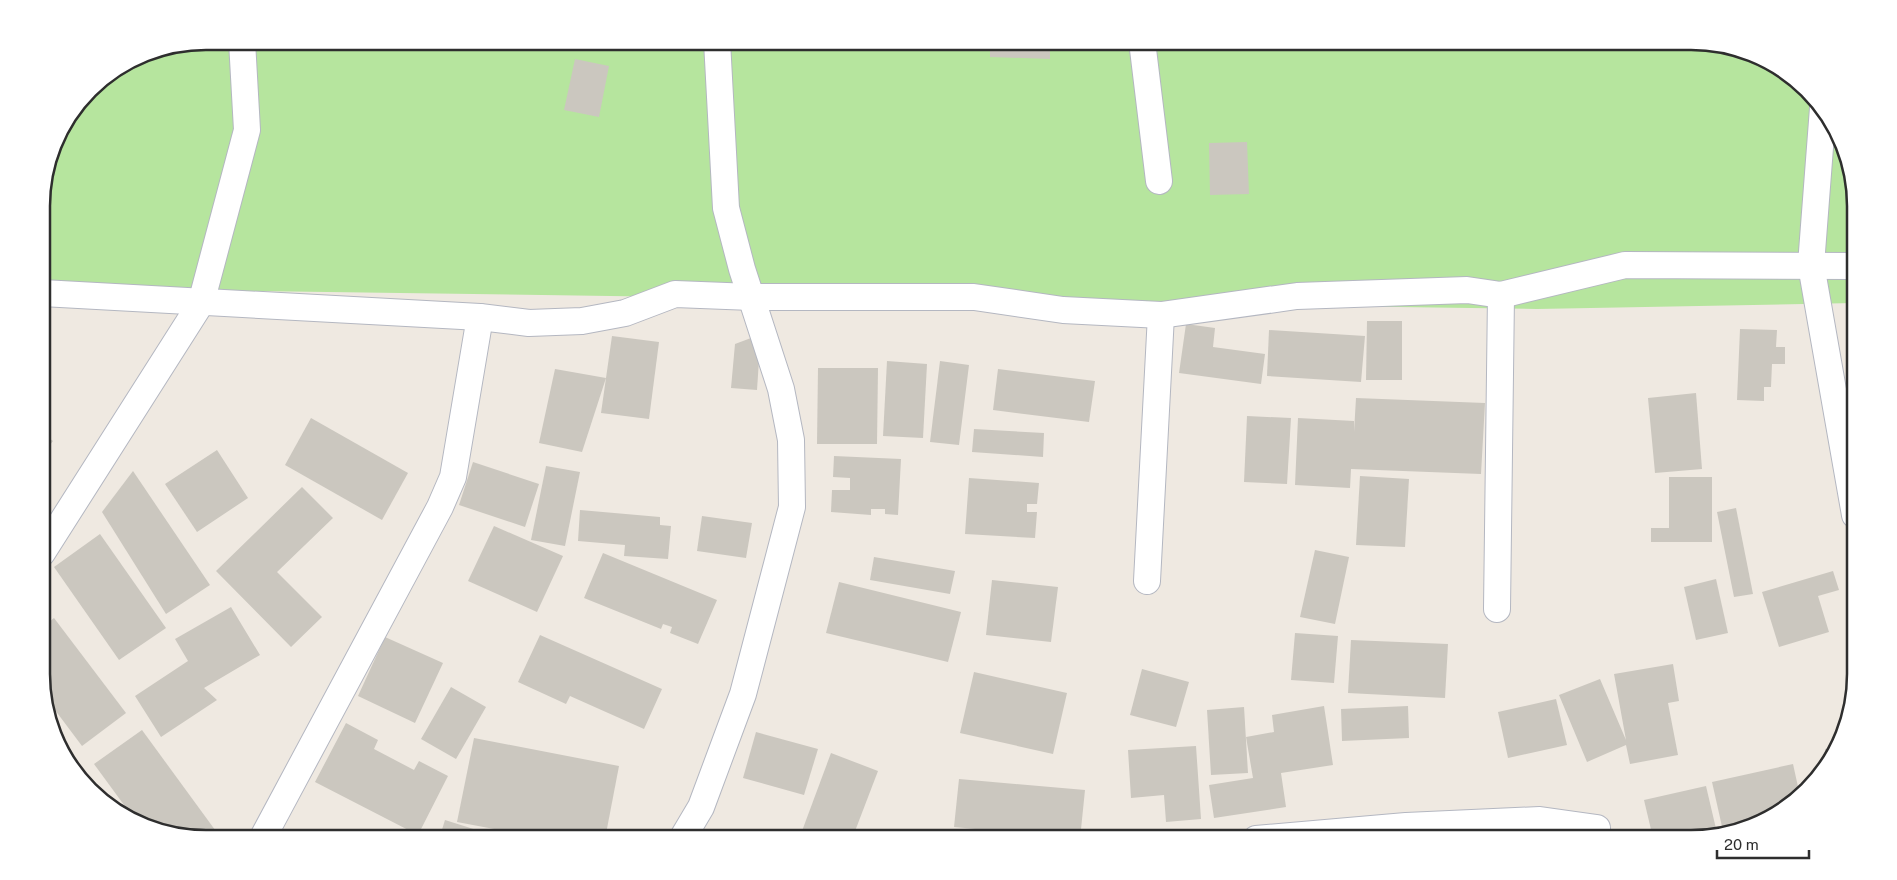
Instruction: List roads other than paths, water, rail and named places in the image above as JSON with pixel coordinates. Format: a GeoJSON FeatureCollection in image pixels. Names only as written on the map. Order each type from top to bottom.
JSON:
{"type":"FeatureCollection","features":[{"type":"Feature","properties":{"kind":"street"},"geometry":{"type":"LineString","coordinates":[[50,541],[201,303],[247,130],[243,50]]}},
{"type":"Feature","properties":{"kind":"street"},"geometry":{"type":"LineString","coordinates":[[687,830],[701,807],[743,694],[792,507],[791,440],[781,390],[726,208],[717,50]]}},
{"type":"Feature","properties":{"kind":"street"},"geometry":{"type":"LineString","coordinates":[[1143,50],[1159,181]]}},
{"type":"Feature","properties":{"kind":"street"},"geometry":{"type":"LineString","coordinates":[[1822,122],[1811,265],[1847,470]]}},
{"type":"Feature","properties":{"kind":"street"},"geometry":{"type":"LineString","coordinates":[[50,294],[480,317],[529,323],[582,321],[625,313],[675,294],[752,297],[974,297],[1063,310],[1161,315],[1297,296],[1467,290],[1501,295],[1626,266],[1847,266]]}},
{"type":"Feature","properties":{"kind":"street"},"geometry":{"type":"LineString","coordinates":[[1497,609],[1501,295]]}},
{"type":"Feature","properties":{"kind":"street"},"geometry":{"type":"LineString","coordinates":[[1147,581],[1161,315]]}},
{"type":"Feature","properties":{"kind":"street"},"geometry":{"type":"LineString","coordinates":[[267,830],[440,507],[454,477],[480,317]]}},
{"type":"Feature","properties":{"kind":"street"},"geometry":{"type":"LineString","coordinates":[[1356,830],[1540,820],[1597,828],[1597,830]]}}]}
